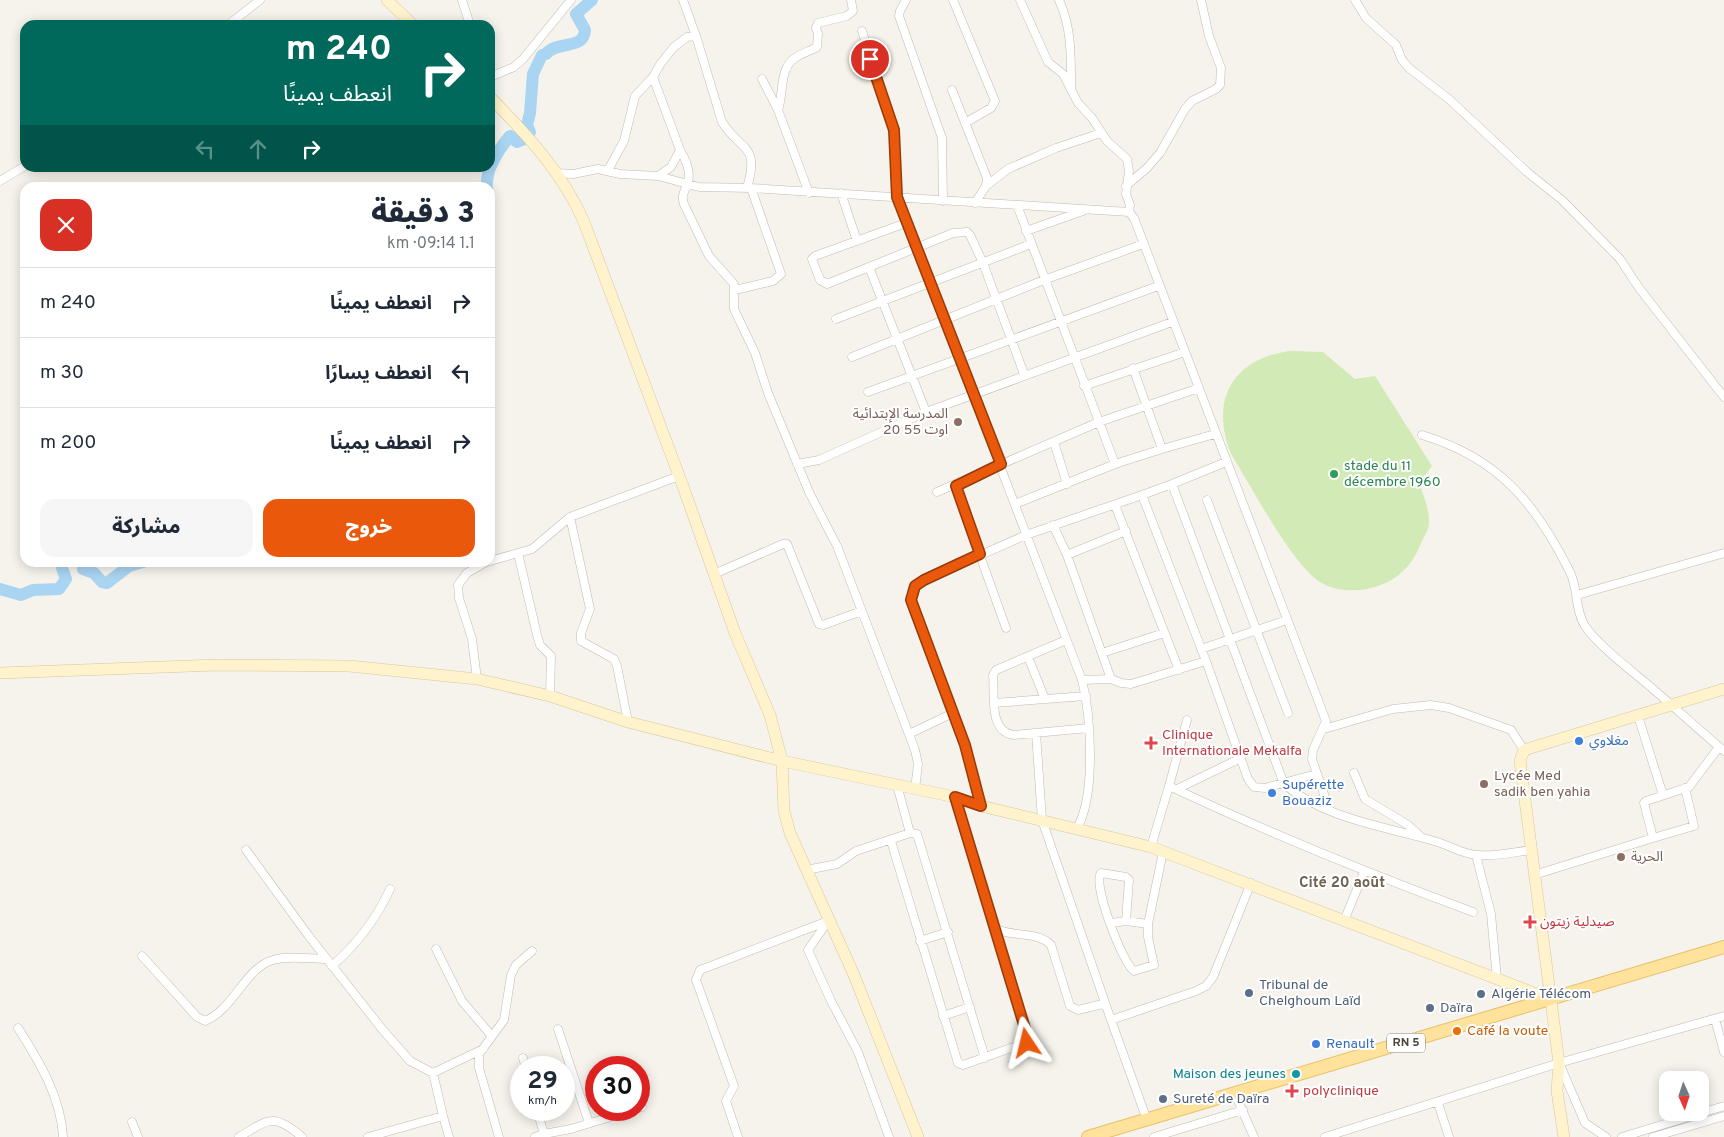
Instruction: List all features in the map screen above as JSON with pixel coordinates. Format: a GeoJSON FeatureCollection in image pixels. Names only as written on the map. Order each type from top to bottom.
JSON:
{"type":"FeatureCollection","features":[{"type":"Feature","properties":{"kind":"main road","name":"RN 5"},"geometry":{"type":"LineString","coordinates":[[1088,1137],[1724,947]]}},
{"type":"Feature","properties":{"kind":"street"},"geometry":{"type":"LineString","coordinates":[[234,20],[260,0]]}},
{"type":"Feature","properties":{"kind":"street"},"geometry":{"type":"LineString","coordinates":[[387,0],[409,20]]}},
{"type":"Feature","properties":{"kind":"street"},"geometry":{"type":"LineString","coordinates":[[462,0],[468,20]]}},
{"type":"Feature","properties":{"kind":"street"},"geometry":{"type":"LineString","coordinates":[[495,75],[514,67],[523,59],[571,0]]}},
{"type":"Feature","properties":{"kind":"street"},"geometry":{"type":"LineString","coordinates":[[683,0],[722,122],[729,133],[745,146],[750,158],[752,170],[749,188],[781,274],[773,281],[735,290]]}},
{"type":"Feature","properties":{"kind":"street"},"geometry":{"type":"LineString","coordinates":[[778,110],[784,88],[784,72],[788,64],[794,58],[817,47],[818,34],[816,28],[818,24],[847,16],[853,11],[851,0]]}},
{"type":"Feature","properties":{"kind":"street"},"geometry":{"type":"LineString","coordinates":[[906,0],[900,10],[900,16],[942,138],[943,201]]}},
{"type":"Feature","properties":{"kind":"street"},"geometry":{"type":"LineString","coordinates":[[953,0],[995,101],[991,108],[965,124]]}},
{"type":"Feature","properties":{"kind":"street"},"geometry":{"type":"LineString","coordinates":[[1020,0],[1048,62],[1063,74],[1071,90],[1101,133],[1127,159],[1129,171],[1126,186],[1129,212],[1134,218],[1158,286],[1326,721],[1313,750],[1312,759],[1329,810]]}},
{"type":"Feature","properties":{"kind":"street"},"geometry":{"type":"LineString","coordinates":[[1059,0],[1066,16],[1071,43],[1071,90]]}},
{"type":"Feature","properties":{"kind":"street"},"geometry":{"type":"LineString","coordinates":[[1126,186],[1147,168],[1160,153],[1185,108],[1192,101],[1216,89],[1220,84],[1221,68],[1209,36],[1201,0]]}},
{"type":"Feature","properties":{"kind":"street"},"geometry":{"type":"LineString","coordinates":[[1355,0],[1366,18],[1396,45],[1402,60],[1409,68],[1450,100],[1526,172],[1562,200],[1620,258],[1639,288],[1724,397]]}},
{"type":"Feature","properties":{"kind":"street"},"geometry":{"type":"LineString","coordinates":[[862,32],[894,130],[897,197],[1001,464],[1026,535],[1082,680],[1086,696],[1089,728],[1086,804],[1083,818],[1077,828]]}},
{"type":"Feature","properties":{"kind":"street"},"geometry":{"type":"LineString","coordinates":[[608,170],[624,141],[635,96],[653,77],[674,47],[687,37],[696,36]]}},
{"type":"Feature","properties":{"kind":"street"},"geometry":{"type":"LineString","coordinates":[[653,77],[680,150],[687,163],[688,184],[682,196],[684,204],[707,251],[730,278],[735,290],[734,309],[755,353],[768,392],[797,464],[837,546],[909,734],[918,764],[915,789]]}},
{"type":"Feature","properties":{"kind":"street"},"geometry":{"type":"LineString","coordinates":[[762,79],[778,110],[810,193]]}},
{"type":"Feature","properties":{"kind":"street"},"geometry":{"type":"LineString","coordinates":[[952,90],[987,178],[986,186]]}},
{"type":"Feature","properties":{"kind":"street"},"geometry":{"type":"LineString","coordinates":[[495,102],[544,155],[574,199],[584,222],[679,476],[735,633],[770,715],[782,761],[784,811],[790,833],[828,921],[854,975],[918,1137]]}},
{"type":"Feature","properties":{"kind":"street"},"geometry":{"type":"LineString","coordinates":[[975,203],[986,186],[1008,169],[1056,148],[1101,133]]}},
{"type":"Feature","properties":{"kind":"street"},"geometry":{"type":"LineString","coordinates":[[658,176],[671,167],[680,150]]}},
{"type":"Feature","properties":{"kind":"street"},"geometry":{"type":"LineString","coordinates":[[556,173],[573,174],[598,168],[620,174],[658,176],[699,187],[749,188],[1129,212]]}},
{"type":"Feature","properties":{"kind":"street"},"geometry":{"type":"LineString","coordinates":[[0,180],[20,169]]}},
{"type":"Feature","properties":{"kind":"street"},"geometry":{"type":"LineString","coordinates":[[841,194],[857,241]]}},
{"type":"Feature","properties":{"kind":"street"},"geometry":{"type":"LineString","coordinates":[[1017,205],[1115,464]]}},
{"type":"Feature","properties":{"kind":"street"},"geometry":{"type":"LineString","coordinates":[[1026,231],[1088,210]]}},
{"type":"Feature","properties":{"kind":"street"},"geometry":{"type":"LineString","coordinates":[[906,223],[815,256],[813,263],[820,280],[827,284],[953,233],[967,232],[983,262],[1024,374]]}},
{"type":"Feature","properties":{"kind":"street"},"geometry":{"type":"LineString","coordinates":[[836,319],[930,281],[1031,244]]}},
{"type":"Feature","properties":{"kind":"street"},"geometry":{"type":"LineString","coordinates":[[852,357],[1044,280],[1142,244]]}},
{"type":"Feature","properties":{"kind":"street"},"geometry":{"type":"LineString","coordinates":[[869,267],[926,412]]}},
{"type":"Feature","properties":{"kind":"street"},"geometry":{"type":"LineString","coordinates":[[868,392],[1158,286]]}},
{"type":"Feature","properties":{"kind":"street"},"geometry":{"type":"LineString","coordinates":[[797,464],[819,460],[926,412],[1024,374],[1172,322]]}},
{"type":"Feature","properties":{"kind":"street"},"geometry":{"type":"LineString","coordinates":[[1084,386],[1185,352]]}},
{"type":"Feature","properties":{"kind":"street"},"geometry":{"type":"LineString","coordinates":[[1134,368],[1162,449]]}},
{"type":"Feature","properties":{"kind":"street"},"geometry":{"type":"LineString","coordinates":[[938,492],[956,486],[1001,464],[1099,422],[1199,388]]}},
{"type":"Feature","properties":{"kind":"street"},"geometry":{"type":"LineString","coordinates":[[1015,504],[1115,464],[1215,434]]}},
{"type":"Feature","properties":{"kind":"street"},"geometry":{"type":"LineString","coordinates":[[1422,435],[1452,444],[1486,462],[1515,489],[1532,507],[1571,573],[1585,626],[1619,660],[1722,749],[1689,787],[1646,801],[1643,806],[1652,838]]}},
{"type":"Feature","properties":{"kind":"street"},"geometry":{"type":"LineString","coordinates":[[1054,442],[1066,484]]}},
{"type":"Feature","properties":{"kind":"street"},"geometry":{"type":"LineString","coordinates":[[981,806],[965,745],[911,600],[915,586],[980,554],[1026,535],[1115,506],[1226,462]]}},
{"type":"Feature","properties":{"kind":"street"},"geometry":{"type":"LineString","coordinates":[[495,560],[532,549],[570,517],[679,476]]}},
{"type":"Feature","properties":{"kind":"street"},"geometry":{"type":"LineString","coordinates":[[1172,484],[1284,784],[1299,796],[1329,810],[1380,827],[1421,837],[1476,856],[1531,850]]}},
{"type":"Feature","properties":{"kind":"street"},"geometry":{"type":"LineString","coordinates":[[956,486],[1006,628]]}},
{"type":"Feature","properties":{"kind":"street"},"geometry":{"type":"LineString","coordinates":[[1142,495],[1206,661],[1248,779],[1254,787],[1265,788],[1316,774]]}},
{"type":"Feature","properties":{"kind":"street"},"geometry":{"type":"LineString","coordinates":[[1207,500],[1288,713]]}},
{"type":"Feature","properties":{"kind":"street"},"geometry":{"type":"LineString","coordinates":[[1115,506],[1179,670]]}},
{"type":"Feature","properties":{"kind":"street"},"geometry":{"type":"LineString","coordinates":[[570,517],[590,609],[581,633],[581,641],[614,659],[628,722]]}},
{"type":"Feature","properties":{"kind":"street"},"geometry":{"type":"LineString","coordinates":[[1053,525],[1066,555],[1111,678]]}},
{"type":"Feature","properties":{"kind":"street"},"geometry":{"type":"LineString","coordinates":[[1066,555],[1126,531]]}},
{"type":"Feature","properties":{"kind":"street"},"geometry":{"type":"LineString","coordinates":[[714,574],[754,555],[787,544],[819,624],[823,625],[862,611]]}},
{"type":"Feature","properties":{"kind":"street"},"geometry":{"type":"LineString","coordinates":[[1577,596],[1724,553]]}},
{"type":"Feature","properties":{"kind":"street"},"geometry":{"type":"LineString","coordinates":[[518,554],[540,645],[551,656],[550,696]]}},
{"type":"Feature","properties":{"kind":"street"},"geometry":{"type":"LineString","coordinates":[[477,567],[467,573],[458,585],[459,598],[472,639],[477,679]]}},
{"type":"Feature","properties":{"kind":"street"},"geometry":{"type":"LineString","coordinates":[[1201,649],[1287,620]]}},
{"type":"Feature","properties":{"kind":"street"},"geometry":{"type":"LineString","coordinates":[[1102,653],[1164,633]]}},
{"type":"Feature","properties":{"kind":"street"},"geometry":{"type":"LineString","coordinates":[[1066,640],[1028,657],[1001,666],[994,672],[996,721],[1006,734],[1089,728]]}},
{"type":"Feature","properties":{"kind":"street"},"geometry":{"type":"LineString","coordinates":[[1028,657],[1045,699]]}},
{"type":"Feature","properties":{"kind":"street"},"geometry":{"type":"LineString","coordinates":[[1082,680],[1111,678],[1121,683],[1131,684],[1206,661]]}},
{"type":"Feature","properties":{"kind":"street"},"geometry":{"type":"LineString","coordinates":[[0,673],[217,665],[330,666],[477,679],[550,696],[628,722],[782,761],[955,797],[981,806],[1151,847],[1251,883],[1344,921],[1550,999]]}},
{"type":"Feature","properties":{"kind":"street"},"geometry":{"type":"LineString","coordinates":[[1524,750],[1724,688]]}},
{"type":"Feature","properties":{"kind":"street"},"geometry":{"type":"LineString","coordinates":[[994,703],[1086,696]]}},
{"type":"Feature","properties":{"kind":"street"},"geometry":{"type":"LineString","coordinates":[[1324,729],[1393,709],[1431,705],[1449,708],[1512,730],[1524,750]]}},
{"type":"Feature","properties":{"kind":"street"},"geometry":{"type":"LineString","coordinates":[[909,734],[953,713]]}},
{"type":"Feature","properties":{"kind":"street"},"geometry":{"type":"LineString","coordinates":[[1638,716],[1663,795]]}},
{"type":"Feature","properties":{"kind":"street"},"geometry":{"type":"LineString","coordinates":[[1151,847],[1173,787],[1187,720]]}},
{"type":"Feature","properties":{"kind":"street"},"geometry":{"type":"LineString","coordinates":[[1036,733],[1042,820],[1103,1004],[1111,1020],[1147,1120]]}},
{"type":"Feature","properties":{"kind":"street"},"geometry":{"type":"LineString","coordinates":[[1524,750],[1520,760],[1559,1063],[1558,1091],[1564,1137]]}},
{"type":"Feature","properties":{"kind":"street"},"geometry":{"type":"LineString","coordinates":[[1173,787],[1241,758]]}},
{"type":"Feature","properties":{"kind":"street"},"geometry":{"type":"LineString","coordinates":[[1354,773],[1365,799],[1408,825],[1421,837]]}},
{"type":"Feature","properties":{"kind":"street"},"geometry":{"type":"LineString","coordinates":[[897,785],[910,833]]}},
{"type":"Feature","properties":{"kind":"street"},"geometry":{"type":"LineString","coordinates":[[1173,787],[1230,815],[1364,872],[1473,912]]}},
{"type":"Feature","properties":{"kind":"street"},"geometry":{"type":"LineString","coordinates":[[1534,875],[1694,826],[1685,788]]}},
{"type":"Feature","properties":{"kind":"street"},"geometry":{"type":"LineString","coordinates":[[891,841],[943,1016],[960,1064],[966,1065],[1028,1042],[955,797]]}},
{"type":"Feature","properties":{"kind":"street"},"geometry":{"type":"LineString","coordinates":[[806,870],[837,864],[856,851],[891,841],[910,833],[918,835],[986,1058]]}},
{"type":"Feature","properties":{"kind":"street"},"geometry":{"type":"LineString","coordinates":[[246,850],[326,959],[410,1061],[433,1073],[449,1137]]}},
{"type":"Feature","properties":{"kind":"street"},"geometry":{"type":"LineString","coordinates":[[1126,921],[1129,880],[1126,877],[1101,873],[1098,881],[1099,887],[1111,923],[1127,964],[1130,969],[1138,972],[1154,965],[1148,937],[1148,924],[1163,852]]}},
{"type":"Feature","properties":{"kind":"street"},"geometry":{"type":"LineString","coordinates":[[1476,856],[1491,914],[1497,980]]}},
{"type":"Feature","properties":{"kind":"street"},"geometry":{"type":"LineString","coordinates":[[1344,921],[1364,872]]}},
{"type":"Feature","properties":{"kind":"street"},"geometry":{"type":"LineString","coordinates":[[1111,1020],[1206,986],[1213,977],[1251,883]]}},
{"type":"Feature","properties":{"kind":"street"},"geometry":{"type":"LineString","coordinates":[[332,966],[362,937],[380,910],[390,889]]}},
{"type":"Feature","properties":{"kind":"street"},"geometry":{"type":"LineString","coordinates":[[738,1137],[726,1102],[734,1086],[696,980],[700,970],[828,921]]}},
{"type":"Feature","properties":{"kind":"street"},"geometry":{"type":"LineString","coordinates":[[828,921],[808,950],[831,1001],[858,1052],[889,1137]]}},
{"type":"Feature","properties":{"kind":"street"},"geometry":{"type":"LineString","coordinates":[[1111,923],[1126,921],[1148,924]]}},
{"type":"Feature","properties":{"kind":"street"},"geometry":{"type":"LineString","coordinates":[[995,928],[1003,932],[1038,937],[1051,945],[1070,1006],[1074,1009],[1078,1010],[1103,1004]]}},
{"type":"Feature","properties":{"kind":"street"},"geometry":{"type":"LineString","coordinates":[[920,941],[948,932]]}},
{"type":"Feature","properties":{"kind":"street"},"geometry":{"type":"LineString","coordinates":[[436,949],[462,1002],[491,1035]]}},
{"type":"Feature","properties":{"kind":"street"},"geometry":{"type":"LineString","coordinates":[[499,1137],[479,1068],[479,1054],[491,1035],[504,1020],[511,975],[516,966],[532,950]]}},
{"type":"Feature","properties":{"kind":"street"},"geometry":{"type":"LineString","coordinates":[[142,956],[197,1017],[205,1021],[218,1014],[264,964],[282,958],[326,959]]}},
{"type":"Feature","properties":{"kind":"street"},"geometry":{"type":"LineString","coordinates":[[943,1016],[970,1007]]}},
{"type":"Feature","properties":{"kind":"street"},"geometry":{"type":"LineString","coordinates":[[1325,1137],[1438,1103],[1559,1063],[1724,1016]]}},
{"type":"Feature","properties":{"kind":"street"},"geometry":{"type":"LineString","coordinates":[[1715,1019],[1724,1052]]}},
{"type":"Feature","properties":{"kind":"street"},"geometry":{"type":"LineString","coordinates":[[18,1028],[44,1072],[58,1104],[64,1137]]}},
{"type":"Feature","properties":{"kind":"street"},"geometry":{"type":"LineString","coordinates":[[558,1029],[589,1124]]}},
{"type":"Feature","properties":{"kind":"street"},"geometry":{"type":"LineString","coordinates":[[433,1073],[483,1049]]}},
{"type":"Feature","properties":{"kind":"street"},"geometry":{"type":"LineString","coordinates":[[1559,1063],[1585,1123],[1606,1137]]}},
{"type":"Feature","properties":{"kind":"street"},"geometry":{"type":"LineString","coordinates":[[1558,1091],[1563,1087],[1572,1090]]}},
{"type":"Feature","properties":{"kind":"street"},"geometry":{"type":"LineString","coordinates":[[1235,1094],[1254,1137]]}},
{"type":"Feature","properties":{"kind":"street"},"geometry":{"type":"LineString","coordinates":[[1438,1103],[1449,1137]]}},
{"type":"Feature","properties":{"kind":"street"},"geometry":{"type":"LineString","coordinates":[[1622,1137],[1724,1106]]}},
{"type":"Feature","properties":{"kind":"street"},"geometry":{"type":"LineString","coordinates":[[1154,1137],[1243,1110]]}},
{"type":"Feature","properties":{"kind":"street"},"geometry":{"type":"LineString","coordinates":[[368,1137],[443,1116]]}},
{"type":"Feature","properties":{"kind":"street"},"geometry":{"type":"LineString","coordinates":[[1653,1137],[1724,1116]]}},
{"type":"Feature","properties":{"kind":"street"},"geometry":{"type":"LineString","coordinates":[[239,1137],[261,1124],[274,1121],[287,1125],[302,1137]]}},
{"type":"Feature","properties":{"kind":"street"},"geometry":{"type":"LineString","coordinates":[[540,1121],[544,1134]]}},
{"type":"Feature","properties":{"kind":"street"},"geometry":{"type":"LineString","coordinates":[[535,1137],[544,1134],[572,1133],[598,1121]]}},
{"type":"Feature","properties":{"kind":"street"},"geometry":{"type":"LineString","coordinates":[[132,1122],[138,1137]]}},
{"type":"Feature","properties":{"kind":"green space","name":"stade du 11 décembre 1960"},"geometry":{"type":"Polygon","coordinates":[[[1289,351],[1323,352],[1355,379],[1375,376],[1432,466],[1419,483],[1428,513],[1429,523],[1427,530],[1410,564],[1396,577],[1386,583],[1364,590],[1352,590],[1330,587],[1320,582],[1308,572],[1284,541],[1231,454],[1225,435],[1223,417],[1225,400],[1230,386],[1253,363],[1269,356],[1289,351]]]}},
{"type":"Feature","properties":{"kind":"waterway"},"geometry":{"type":"LineString","coordinates":[[495,157],[510,136],[517,142],[530,132],[527,125],[530,113],[533,74],[542,55],[556,47],[580,41],[585,30],[576,14],[592,0]]}},
{"type":"Feature","properties":{"kind":"waterway"},"geometry":{"type":"LineString","coordinates":[[487,182],[489,172]]}},
{"type":"Feature","properties":{"kind":"waterway"},"geometry":{"type":"LineString","coordinates":[[0,589],[21,595],[33,590],[59,589],[66,579],[62,567]]}},
{"type":"Feature","properties":{"kind":"waterway"},"geometry":{"type":"LineString","coordinates":[[83,567],[83,569],[94,573],[102,582],[107,583],[128,567]]}},
{"type":"Feature","properties":{"kind":"place","name":"المدرسة الإبتدائية 20 اوت 55"},"geometry":{"type":"Point","coordinates":[958,422]}},
{"type":"Feature","properties":{"kind":"place","name":"stade du 11 décembre 1960"},"geometry":{"type":"Point","coordinates":[1334,474]}},
{"type":"Feature","properties":{"kind":"place","name":"مغلاوي"},"geometry":{"type":"Point","coordinates":[1579,741]}},
{"type":"Feature","properties":{"kind":"place","name":"Clinique Internationale Mekalfa"},"geometry":{"type":"Point","coordinates":[1151,743]}},
{"type":"Feature","properties":{"kind":"place","name":"Lycée Med sadik ben yahia"},"geometry":{"type":"Point","coordinates":[1484,784]}},
{"type":"Feature","properties":{"kind":"place","name":"Supérette Bouaziz"},"geometry":{"type":"Point","coordinates":[1272,793]}},
{"type":"Feature","properties":{"kind":"place","name":"الحرية"},"geometry":{"type":"Point","coordinates":[1621,857]}},
{"type":"Feature","properties":{"kind":"place","name":"صيدلية زيتون"},"geometry":{"type":"Point","coordinates":[1530,922]}},
{"type":"Feature","properties":{"kind":"place","name":"Tribunal de Chelghoum Laïd"},"geometry":{"type":"Point","coordinates":[1249,993]}},
{"type":"Feature","properties":{"kind":"place","name":"Algérie Télécom"},"geometry":{"type":"Point","coordinates":[1481,994]}},
{"type":"Feature","properties":{"kind":"place","name":"Daïra"},"geometry":{"type":"Point","coordinates":[1430,1008]}},
{"type":"Feature","properties":{"kind":"place","name":"Café la voute"},"geometry":{"type":"Point","coordinates":[1457,1031]}},
{"type":"Feature","properties":{"kind":"place","name":"Renault"},"geometry":{"type":"Point","coordinates":[1316,1044]}},
{"type":"Feature","properties":{"kind":"place","name":"Maison des jeunes"},"geometry":{"type":"Point","coordinates":[1296,1074]}},
{"type":"Feature","properties":{"kind":"place","name":"polyclinique"},"geometry":{"type":"Point","coordinates":[1292,1091]}},
{"type":"Feature","properties":{"kind":"place","name":"Sureté de Daïra"},"geometry":{"type":"Point","coordinates":[1163,1099]}},
{"type":"Feature","properties":{"kind":"district","name":"Cité 20 août"},"geometry":{"type":"Point","coordinates":[1342,883]}},
{"type":"Feature","properties":{"kind":"route"},"geometry":{"type":"LineString","coordinates":[[870,59],[894,130],[897,197],[1001,464],[956,486],[980,554],[940,571],[915,586],[911,600],[965,745],[981,806],[955,797],[1027,1035],[1027,1043]]}}]}
